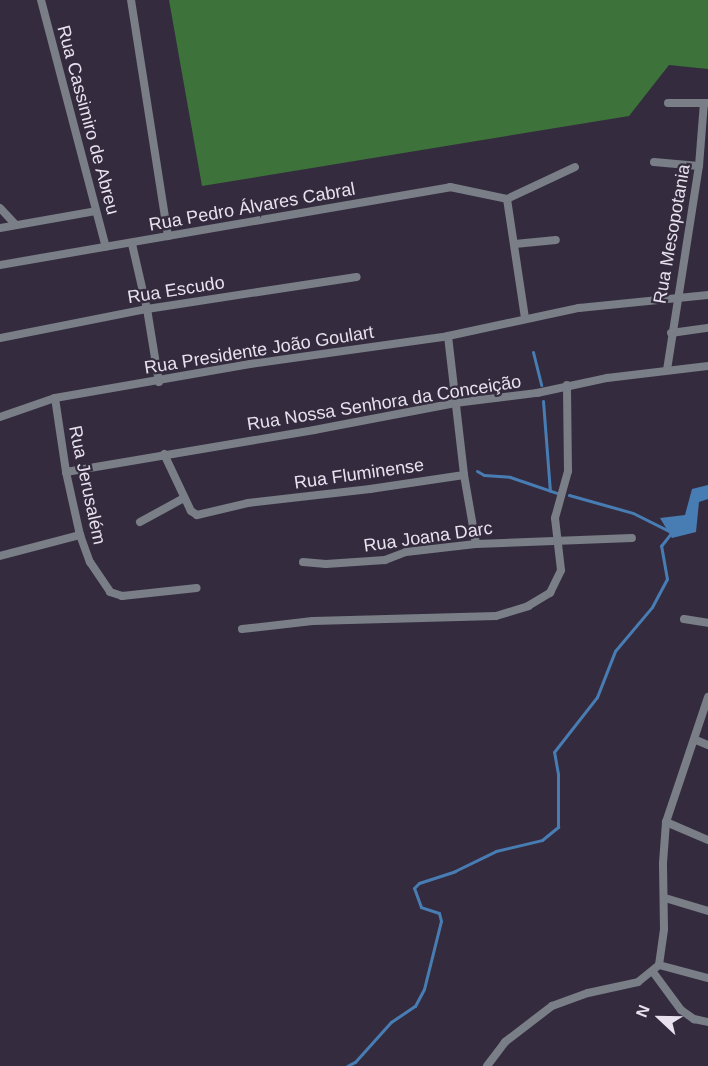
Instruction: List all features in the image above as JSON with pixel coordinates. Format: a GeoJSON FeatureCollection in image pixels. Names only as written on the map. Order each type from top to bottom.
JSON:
{"type":"FeatureCollection","features":[{"type":"Feature","properties":{"kind":"street","name":"Rua Cassimiro de Abreu"},"geometry":{"type":"LineString","coordinates":[[41,0],[106,247]]}},
{"type":"Feature","properties":{"kind":"street"},"geometry":{"type":"LineString","coordinates":[[131,0],[168,236]]}},
{"type":"Feature","properties":{"kind":"street"},"geometry":{"type":"LineString","coordinates":[[668,103],[706,103]]}},
{"type":"Feature","properties":{"kind":"street","name":"Rua Mesopotania"},"geometry":{"type":"LineString","coordinates":[[667,370],[670,333],[699,166],[706,103]]}},
{"type":"Feature","properties":{"kind":"street"},"geometry":{"type":"LineString","coordinates":[[654,162],[699,166]]}},
{"type":"Feature","properties":{"kind":"street"},"geometry":{"type":"LineString","coordinates":[[525,318],[507,199],[575,167]]}},
{"type":"Feature","properties":{"kind":"street","name":"Rua Pedro Álvares Cabral"},"geometry":{"type":"LineString","coordinates":[[0,265],[132,244],[450,187],[507,199]]}},
{"type":"Feature","properties":{"kind":"street"},"geometry":{"type":"LineString","coordinates":[[0,208],[16,225]]}},
{"type":"Feature","properties":{"kind":"street"},"geometry":{"type":"LineString","coordinates":[[0,228],[96,211]]}},
{"type":"Feature","properties":{"kind":"street"},"geometry":{"type":"LineString","coordinates":[[515,244],[556,240]]}},
{"type":"Feature","properties":{"kind":"street"},"geometry":{"type":"LineString","coordinates":[[132,244],[147,309],[159,382]]}},
{"type":"Feature","properties":{"kind":"street","name":"Rua Escudo"},"geometry":{"type":"LineString","coordinates":[[0,338],[147,309],[357,277]]}},
{"type":"Feature","properties":{"kind":"street","name":"Rua Presidente João Goulart"},"geometry":{"type":"LineString","coordinates":[[0,417],[55,398],[159,382],[250,364],[448,336],[579,308],[708,295]]}},
{"type":"Feature","properties":{"kind":"street"},"geometry":{"type":"LineString","coordinates":[[670,333],[708,328]]}},
{"type":"Feature","properties":{"kind":"street"},"geometry":{"type":"LineString","coordinates":[[448,336],[464,475],[476,544]]}},
{"type":"Feature","properties":{"kind":"street","name":"Rua Nossa Senhora da Conceição"},"geometry":{"type":"LineString","coordinates":[[66,472],[456,403],[537,393],[567,385],[667,370],[708,366]]}},
{"type":"Feature","properties":{"kind":"street"},"geometry":{"type":"LineString","coordinates":[[242,629],[314,621],[496,616],[528,606],[550,593],[561,570],[555,518],[568,471],[567,385]]}},
{"type":"Feature","properties":{"kind":"street","name":"Rua Jerusalém"},"geometry":{"type":"LineString","coordinates":[[55,398],[66,472],[80,535],[90,562],[113,594],[122,596],[196,588]]}},
{"type":"Feature","properties":{"kind":"street"},"geometry":{"type":"LineString","coordinates":[[140,522],[184,498],[164,454]]}},
{"type":"Feature","properties":{"kind":"street","name":"Rua Fluminense"},"geometry":{"type":"LineString","coordinates":[[184,498],[194,514],[202,515],[258,502],[464,475]]}},
{"type":"Feature","properties":{"kind":"street"},"geometry":{"type":"LineString","coordinates":[[0,556],[80,535]]}},
{"type":"Feature","properties":{"kind":"street","name":"Rua Joana Darc"},"geometry":{"type":"LineString","coordinates":[[303,562],[326,564],[385,560],[406,552],[476,544],[632,538]]}},
{"type":"Feature","properties":{"kind":"street"},"geometry":{"type":"LineString","coordinates":[[684,619],[708,623]]}},
{"type":"Feature","properties":{"kind":"street"},"geometry":{"type":"LineString","coordinates":[[487,1066],[505,1042],[552,1006],[588,993],[628,985],[653,972],[659,965],[665,898],[663,863],[666,822],[696,740],[708,697]]}},
{"type":"Feature","properties":{"kind":"street"},"geometry":{"type":"LineString","coordinates":[[696,740],[708,745]]}},
{"type":"Feature","properties":{"kind":"street"},"geometry":{"type":"LineString","coordinates":[[666,822],[708,840]]}},
{"type":"Feature","properties":{"kind":"street"},"geometry":{"type":"LineString","coordinates":[[665,898],[708,911]]}},
{"type":"Feature","properties":{"kind":"street"},"geometry":{"type":"LineString","coordinates":[[659,965],[708,978]]}},
{"type":"Feature","properties":{"kind":"street"},"geometry":{"type":"LineString","coordinates":[[653,972],[681,1010],[694,1019],[708,1022]]}},
{"type":"Feature","properties":{"kind":"green space"},"geometry":{"type":"Polygon","coordinates":[[[169,0],[708,0],[708,69],[669,65],[629,116],[202,186],[169,0]]]}},
{"type":"Feature","properties":{"kind":"water"},"geometry":{"type":"Polygon","coordinates":[[[708,485],[708,499],[699,502],[696,532],[672,538],[660,518],[685,515],[692,489],[708,485]]]}},
{"type":"Feature","properties":{"kind":"waterway"},"geometry":{"type":"LineString","coordinates":[[533,352],[541,385]]}},
{"type":"Feature","properties":{"kind":"waterway"},"geometry":{"type":"LineString","coordinates":[[543,401],[550,491]]}},
{"type":"Feature","properties":{"kind":"waterway"},"geometry":{"type":"LineString","coordinates":[[477,471],[484,475],[510,477],[557,493]]}},
{"type":"Feature","properties":{"kind":"waterway"},"geometry":{"type":"LineString","coordinates":[[569,495],[633,513],[669,531]]}},
{"type":"Feature","properties":{"kind":"waterway"},"geometry":{"type":"LineString","coordinates":[[347,1066],[355,1062],[391,1022],[415,1006],[424,989],[441,921],[439,913],[421,907],[414,888],[419,883],[455,871],[496,851],[542,840],[558,827],[558,774],[554,752],[597,697],[615,651],[652,607],[667,579],[661,546],[671,533]]}}]}
